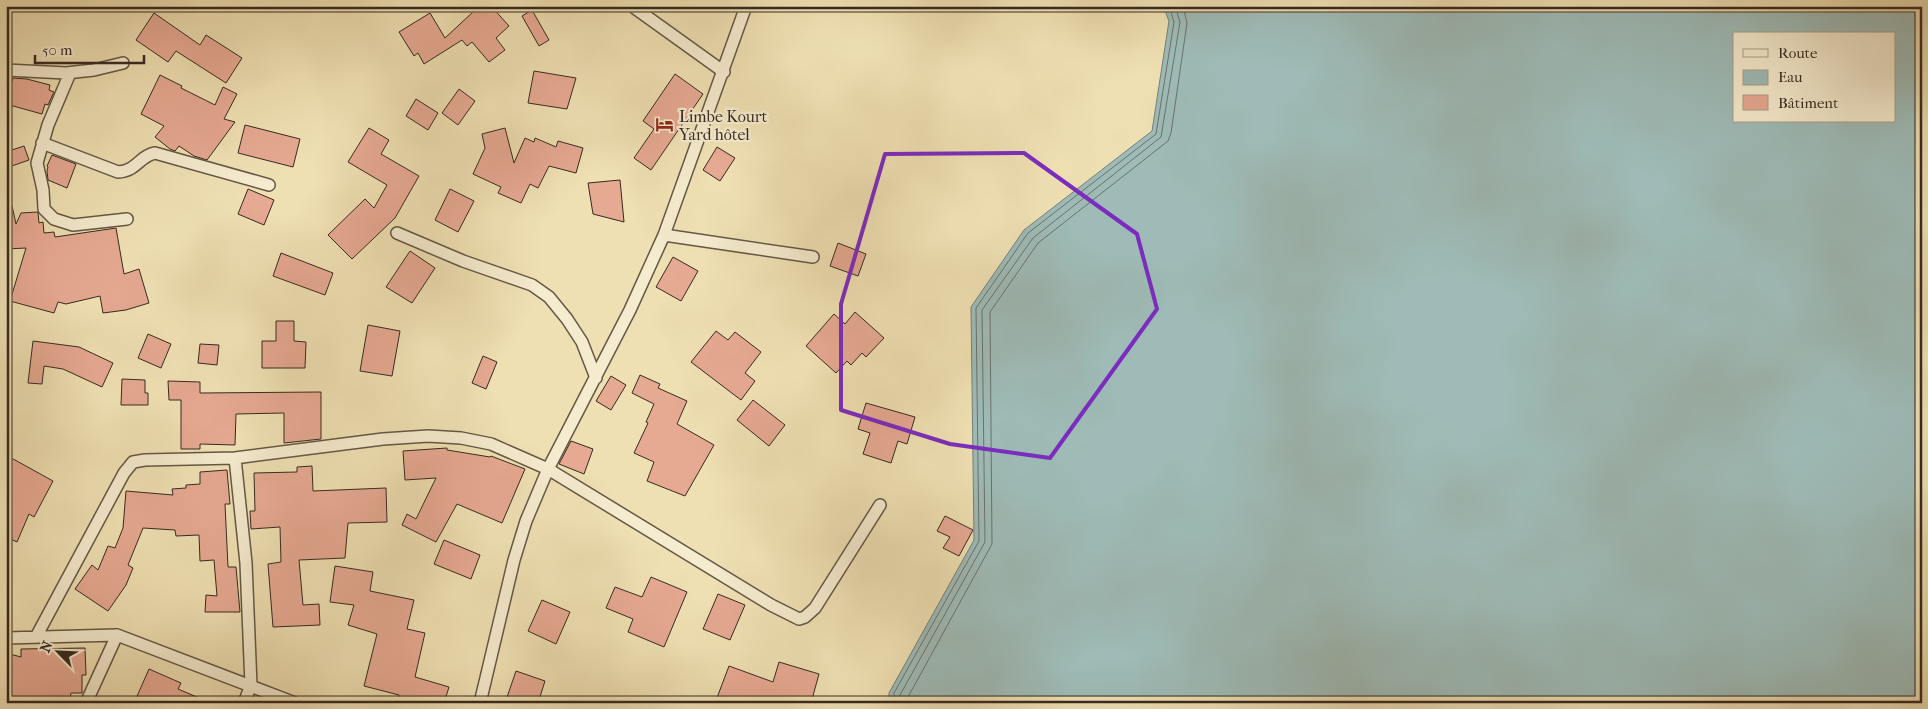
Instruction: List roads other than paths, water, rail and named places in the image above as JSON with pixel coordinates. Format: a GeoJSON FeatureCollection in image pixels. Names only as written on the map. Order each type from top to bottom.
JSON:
{"type":"FeatureCollection","features":[{"type":"Feature","properties":{"kind":"street"},"geometry":{"type":"LineString","coordinates":[[632,6],[724,72]]}},
{"type":"Feature","properties":{"kind":"street"},"geometry":{"type":"LineString","coordinates":[[480,703],[514,560],[526,521],[548,469],[630,310],[664,235],[690,160],[724,72],[746,6]]}},
{"type":"Feature","properties":{"kind":"street"},"geometry":{"type":"LineString","coordinates":[[6,70],[70,73],[94,70],[123,63]]}},
{"type":"Feature","properties":{"kind":"street"},"geometry":{"type":"LineString","coordinates":[[70,73],[48,125],[38,163],[44,209],[54,219],[73,225],[127,219]]}},
{"type":"Feature","properties":{"kind":"street"},"geometry":{"type":"LineString","coordinates":[[42,143],[118,172],[128,172],[149,154],[155,153],[268,184]]}},
{"type":"Feature","properties":{"kind":"street"},"geometry":{"type":"LineString","coordinates":[[397,233],[463,261],[532,285],[549,297],[567,319],[582,342],[596,378]]}},
{"type":"Feature","properties":{"kind":"street"},"geometry":{"type":"LineString","coordinates":[[664,235],[814,257]]}},
{"type":"Feature","properties":{"kind":"street"},"geometry":{"type":"LineString","coordinates":[[36,637],[124,473],[133,462],[145,460],[235,458],[383,439],[428,436],[461,438],[491,444],[548,469],[763,600],[799,619],[805,617],[815,608],[880,505]]}},
{"type":"Feature","properties":{"kind":"street"},"geometry":{"type":"LineString","coordinates":[[235,458],[246,563],[252,685],[244,703]]}},
{"type":"Feature","properties":{"kind":"street"},"geometry":{"type":"LineString","coordinates":[[86,703],[117,635]]}},
{"type":"Feature","properties":{"kind":"street"},"geometry":{"type":"LineString","coordinates":[[6,638],[117,635],[295,703]]}},
{"type":"Feature","properties":{"kind":"water"},"geometry":{"type":"Polygon","coordinates":[[[1163,6],[1922,6],[1922,703],[889,703],[889,693],[974,540],[971,307],[1024,230],[1152,131],[1169,21],[1163,6]]]}},
{"type":"Feature","properties":{"kind":"place","name":"Limbe Kourt Yard hôtel"},"geometry":{"type":"Point","coordinates":[665,125]}}]}
